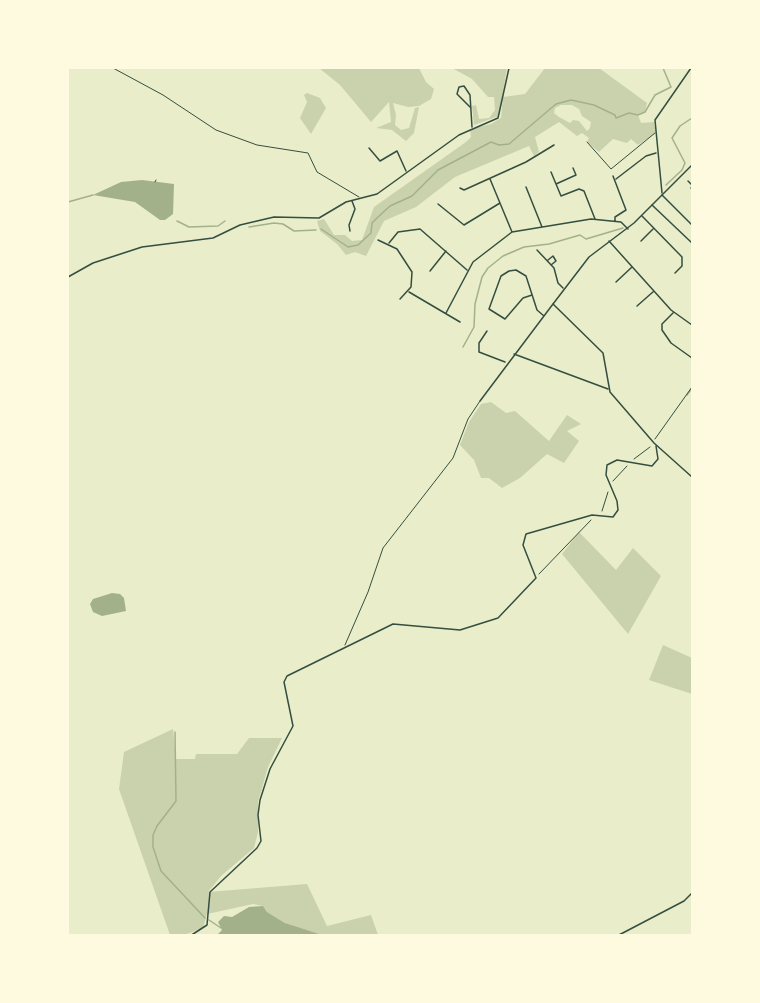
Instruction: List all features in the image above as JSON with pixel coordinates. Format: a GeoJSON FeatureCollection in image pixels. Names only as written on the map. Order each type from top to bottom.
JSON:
{"type":"FeatureCollection","features":[{"type":"Feature","properties":{"kind":"street"},"geometry":{"type":"LineString","coordinates":[[68,277],[93,263],[122,253],[166,243],[213,238],[241,225],[274,216],[319,218],[352,201],[377,194],[406,171],[472,127],[490,122],[501,115],[503,85],[509,68]]}},
{"type":"Feature","properties":{"kind":"street"},"geometry":{"type":"LineString","coordinates":[[691,68],[658,113],[656,133],[662,194],[693,225]]}},
{"type":"Feature","properties":{"kind":"street"},"geometry":{"type":"LineString","coordinates":[[471,108],[457,93],[459,87],[468,90],[471,108],[472,127]]}},
{"type":"Feature","properties":{"kind":"street"},"geometry":{"type":"LineString","coordinates":[[460,188],[464,190],[516,167],[554,145]]}},
{"type":"Feature","properties":{"kind":"street"},"geometry":{"type":"LineString","coordinates":[[369,148],[380,161],[397,151],[406,171]]}},
{"type":"Feature","properties":{"kind":"street"},"geometry":{"type":"LineString","coordinates":[[615,180],[646,156],[657,152]]}},
{"type":"Feature","properties":{"kind":"street"},"geometry":{"type":"LineString","coordinates":[[480,401],[506,363],[588,257],[628,229],[693,165]]}},
{"type":"Feature","properties":{"kind":"street"},"geometry":{"type":"LineString","coordinates":[[556,184],[576,175],[573,168]]}},
{"type":"Feature","properties":{"kind":"street"},"geometry":{"type":"LineString","coordinates":[[551,172],[562,197],[583,190],[596,219]]}},
{"type":"Feature","properties":{"kind":"street"},"geometry":{"type":"LineString","coordinates":[[613,176],[626,210],[615,217],[615,222]]}},
{"type":"Feature","properties":{"kind":"street"},"geometry":{"type":"LineString","coordinates":[[489,178],[512,232]]}},
{"type":"Feature","properties":{"kind":"street"},"geometry":{"type":"LineString","coordinates":[[688,181],[692,187]]}},
{"type":"Feature","properties":{"kind":"street"},"geometry":{"type":"LineString","coordinates":[[526,187],[542,227]]}},
{"type":"Feature","properties":{"kind":"street"},"geometry":{"type":"LineString","coordinates":[[350,231],[349,225],[355,209],[352,201]]}},
{"type":"Feature","properties":{"kind":"street"},"geometry":{"type":"LineString","coordinates":[[438,204],[464,225],[500,203]]}},
{"type":"Feature","properties":{"kind":"street"},"geometry":{"type":"LineString","coordinates":[[652,205],[693,243]]}},
{"type":"Feature","properties":{"kind":"street"},"geometry":{"type":"LineString","coordinates":[[641,216],[682,258],[682,266],[675,273]]}},
{"type":"Feature","properties":{"kind":"street"},"geometry":{"type":"LineString","coordinates":[[446,313],[468,270],[478,256],[512,232],[596,219],[624,223],[628,229]]}},
{"type":"Feature","properties":{"kind":"street"},"geometry":{"type":"LineString","coordinates":[[641,241],[654,228]]}},
{"type":"Feature","properties":{"kind":"street"},"geometry":{"type":"LineString","coordinates":[[389,243],[398,232],[418,229],[424,231],[468,270]]}},
{"type":"Feature","properties":{"kind":"street"},"geometry":{"type":"LineString","coordinates":[[378,240],[389,243],[397,249],[412,272],[412,282],[408,291],[400,299]]}},
{"type":"Feature","properties":{"kind":"street"},"geometry":{"type":"LineString","coordinates":[[609,242],[674,312],[693,326]]}},
{"type":"Feature","properties":{"kind":"street"},"geometry":{"type":"LineString","coordinates":[[537,250],[551,265],[558,283],[565,289]]}},
{"type":"Feature","properties":{"kind":"street"},"geometry":{"type":"LineString","coordinates":[[429,271],[446,251]]}},
{"type":"Feature","properties":{"kind":"street"},"geometry":{"type":"LineString","coordinates":[[547,261],[553,256],[556,261],[551,265]]}},
{"type":"Feature","properties":{"kind":"street"},"geometry":{"type":"LineString","coordinates":[[616,282],[633,267]]}},
{"type":"Feature","properties":{"kind":"street"},"geometry":{"type":"LineString","coordinates":[[532,295],[523,298],[505,319],[489,309],[501,276],[516,270],[524,274],[532,295],[537,310],[544,316]]}},
{"type":"Feature","properties":{"kind":"street"},"geometry":{"type":"LineString","coordinates":[[408,291],[460,322]]}},
{"type":"Feature","properties":{"kind":"street"},"geometry":{"type":"LineString","coordinates":[[637,306],[654,291]]}},
{"type":"Feature","properties":{"kind":"street"},"geometry":{"type":"LineString","coordinates":[[553,304],[603,353],[608,389]]}},
{"type":"Feature","properties":{"kind":"street"},"geometry":{"type":"LineString","coordinates":[[674,312],[662,324],[662,330],[671,343],[693,358]]}},
{"type":"Feature","properties":{"kind":"street"},"geometry":{"type":"LineString","coordinates":[[487,331],[479,343],[480,353],[492,355],[506,363]]}},
{"type":"Feature","properties":{"kind":"street"},"geometry":{"type":"LineString","coordinates":[[514,353],[608,389],[653,442],[693,477]]}},
{"type":"Feature","properties":{"kind":"street"},"geometry":{"type":"LineString","coordinates":[[190,936],[206,927],[210,892],[257,848],[261,841],[258,815],[260,800],[270,769],[293,726],[285,679],[393,624],[460,630],[495,620],[536,578],[523,545],[526,534],[596,514],[611,518],[617,511],[616,497],[605,473],[607,465],[617,460],[648,467],[655,465],[659,456],[653,442]]}},
{"type":"Feature","properties":{"kind":"street"},"geometry":{"type":"LineString","coordinates":[[617,936],[684,901],[693,893]]}},
{"type":"Feature","properties":{"kind":"lane"},"geometry":{"type":"LineString","coordinates":[[113,68],[163,95],[216,130],[257,145],[308,153],[317,172],[361,198]]}},
{"type":"Feature","properties":{"kind":"lane"},"geometry":{"type":"LineString","coordinates":[[587,141],[610,169],[656,133]]}},
{"type":"Feature","properties":{"kind":"lane"},"geometry":{"type":"LineString","coordinates":[[346,646],[383,548],[453,458],[468,419],[480,401]]}},
{"type":"Feature","properties":{"kind":"path"},"geometry":{"type":"LineString","coordinates":[[600,516],[611,485],[618,473],[653,442],[693,387]]}},
{"type":"Feature","properties":{"kind":"path"},"geometry":{"type":"LineString","coordinates":[[536,578],[596,514]]}},
{"type":"Feature","properties":{"kind":"shaded area"},"geometry":{"type":"Polygon","coordinates":[[[319,68],[419,68],[426,82],[434,89],[431,99],[419,106],[408,107],[393,103],[396,115],[395,125],[401,130],[409,128],[415,108],[419,107],[414,133],[406,141],[392,130],[376,128],[391,122],[389,102],[371,122],[340,85],[319,68]]]}},
{"type":"Feature","properties":{"kind":"shaded area"},"geometry":{"type":"Polygon","coordinates":[[[452,68],[507,68],[499,116],[474,125],[472,106],[476,105],[479,119],[489,118],[495,110],[494,97],[488,97],[472,79],[452,68]]]}},
{"type":"Feature","properties":{"kind":"shaded area"},"geometry":{"type":"Polygon","coordinates":[[[545,68],[599,68],[647,103],[645,112],[638,115],[641,123],[654,122],[656,133],[638,145],[631,139],[627,143],[613,139],[599,152],[587,142],[589,138],[582,133],[577,136],[559,122],[535,137],[539,152],[534,156],[529,146],[455,177],[416,207],[384,221],[366,256],[355,252],[346,255],[337,244],[320,231],[317,221],[324,219],[334,235],[345,235],[352,241],[362,240],[374,207],[466,142],[471,137],[470,129],[491,124],[501,118],[503,97],[525,94],[545,68]],[[561,105],[555,108],[554,113],[570,123],[573,120],[579,121],[587,131],[591,122],[572,105],[561,105]]]}},
{"type":"Feature","properties":{"kind":"shaded area"},"geometry":{"type":"Polygon","coordinates":[[[307,93],[320,98],[326,108],[311,134],[300,118],[307,102],[304,95],[307,93]]]}},
{"type":"Feature","properties":{"kind":"shaded area"},"geometry":{"type":"Polygon","coordinates":[[[142,180],[174,184],[173,214],[165,220],[160,220],[135,202],[93,195],[121,182],[142,180]]]}},
{"type":"Feature","properties":{"kind":"shaded area"},"geometry":{"type":"Polygon","coordinates":[[[491,402],[506,413],[515,411],[549,441],[567,415],[581,424],[567,431],[579,441],[564,463],[547,454],[520,478],[502,488],[489,478],[481,478],[474,460],[460,445],[469,422],[481,404],[491,402]]]}},
{"type":"Feature","properties":{"kind":"shaded area"},"geometry":{"type":"Polygon","coordinates":[[[579,532],[616,570],[633,548],[661,576],[628,634],[562,554],[579,532]]]}},
{"type":"Feature","properties":{"kind":"shaded area"},"geometry":{"type":"Polygon","coordinates":[[[112,593],[120,594],[124,598],[126,611],[102,616],[93,612],[90,604],[93,599],[112,593]]]}},
{"type":"Feature","properties":{"kind":"shaded area"},"geometry":{"type":"Polygon","coordinates":[[[663,645],[692,658],[692,694],[649,680],[663,645]]]}},
{"type":"Feature","properties":{"kind":"shaded area"},"geometry":{"type":"Polygon","coordinates":[[[173,729],[176,759],[195,759],[196,754],[237,754],[249,738],[282,738],[268,767],[258,802],[258,832],[254,848],[221,876],[208,892],[307,884],[327,926],[371,915],[378,935],[309,934],[285,923],[267,912],[263,906],[253,904],[207,914],[203,928],[184,935],[170,935],[119,789],[124,752],[173,729]]]}},
{"type":"Feature","properties":{"kind":"shaded area"},"geometry":{"type":"Polygon","coordinates":[[[263,906],[267,912],[285,923],[322,935],[217,935],[222,930],[218,922],[224,916],[232,917],[249,907],[263,906]]]}},
{"type":"Feature","properties":{"kind":"waterway"},"geometry":{"type":"LineString","coordinates":[[321,229],[348,247],[358,245],[371,233],[372,223],[378,217],[390,206],[412,196],[438,170],[491,142],[499,145],[509,144],[556,104],[571,100],[594,105],[615,115],[616,118],[629,113],[638,115],[645,112],[655,95],[671,87],[663,68]]}},
{"type":"Feature","properties":{"kind":"waterway"},"geometry":{"type":"LineString","coordinates":[[666,185],[682,170],[685,163],[672,138],[680,126],[692,118]]}},
{"type":"Feature","properties":{"kind":"waterway"},"geometry":{"type":"LineString","coordinates":[[68,202],[93,195]]}},
{"type":"Feature","properties":{"kind":"waterway"},"geometry":{"type":"LineString","coordinates":[[177,221],[189,227],[218,226],[225,221]]}},
{"type":"Feature","properties":{"kind":"waterway"},"geometry":{"type":"LineString","coordinates":[[249,227],[274,223],[283,224],[294,231],[316,230]]}},
{"type":"Feature","properties":{"kind":"waterway"},"geometry":{"type":"LineString","coordinates":[[463,347],[474,327],[475,304],[482,277],[488,268],[503,256],[524,247],[549,244],[580,235],[586,239],[623,228]]}},
{"type":"Feature","properties":{"kind":"waterway"},"geometry":{"type":"LineString","coordinates":[[687,395],[692,388]]}},
{"type":"Feature","properties":{"kind":"waterway"},"geometry":{"type":"LineString","coordinates":[[175,732],[176,801],[157,826],[153,835],[153,847],[161,871],[205,918]]}},
{"type":"Feature","properties":{"kind":"waterway"},"geometry":{"type":"LineString","coordinates":[[209,920],[221,928]]}}]}
